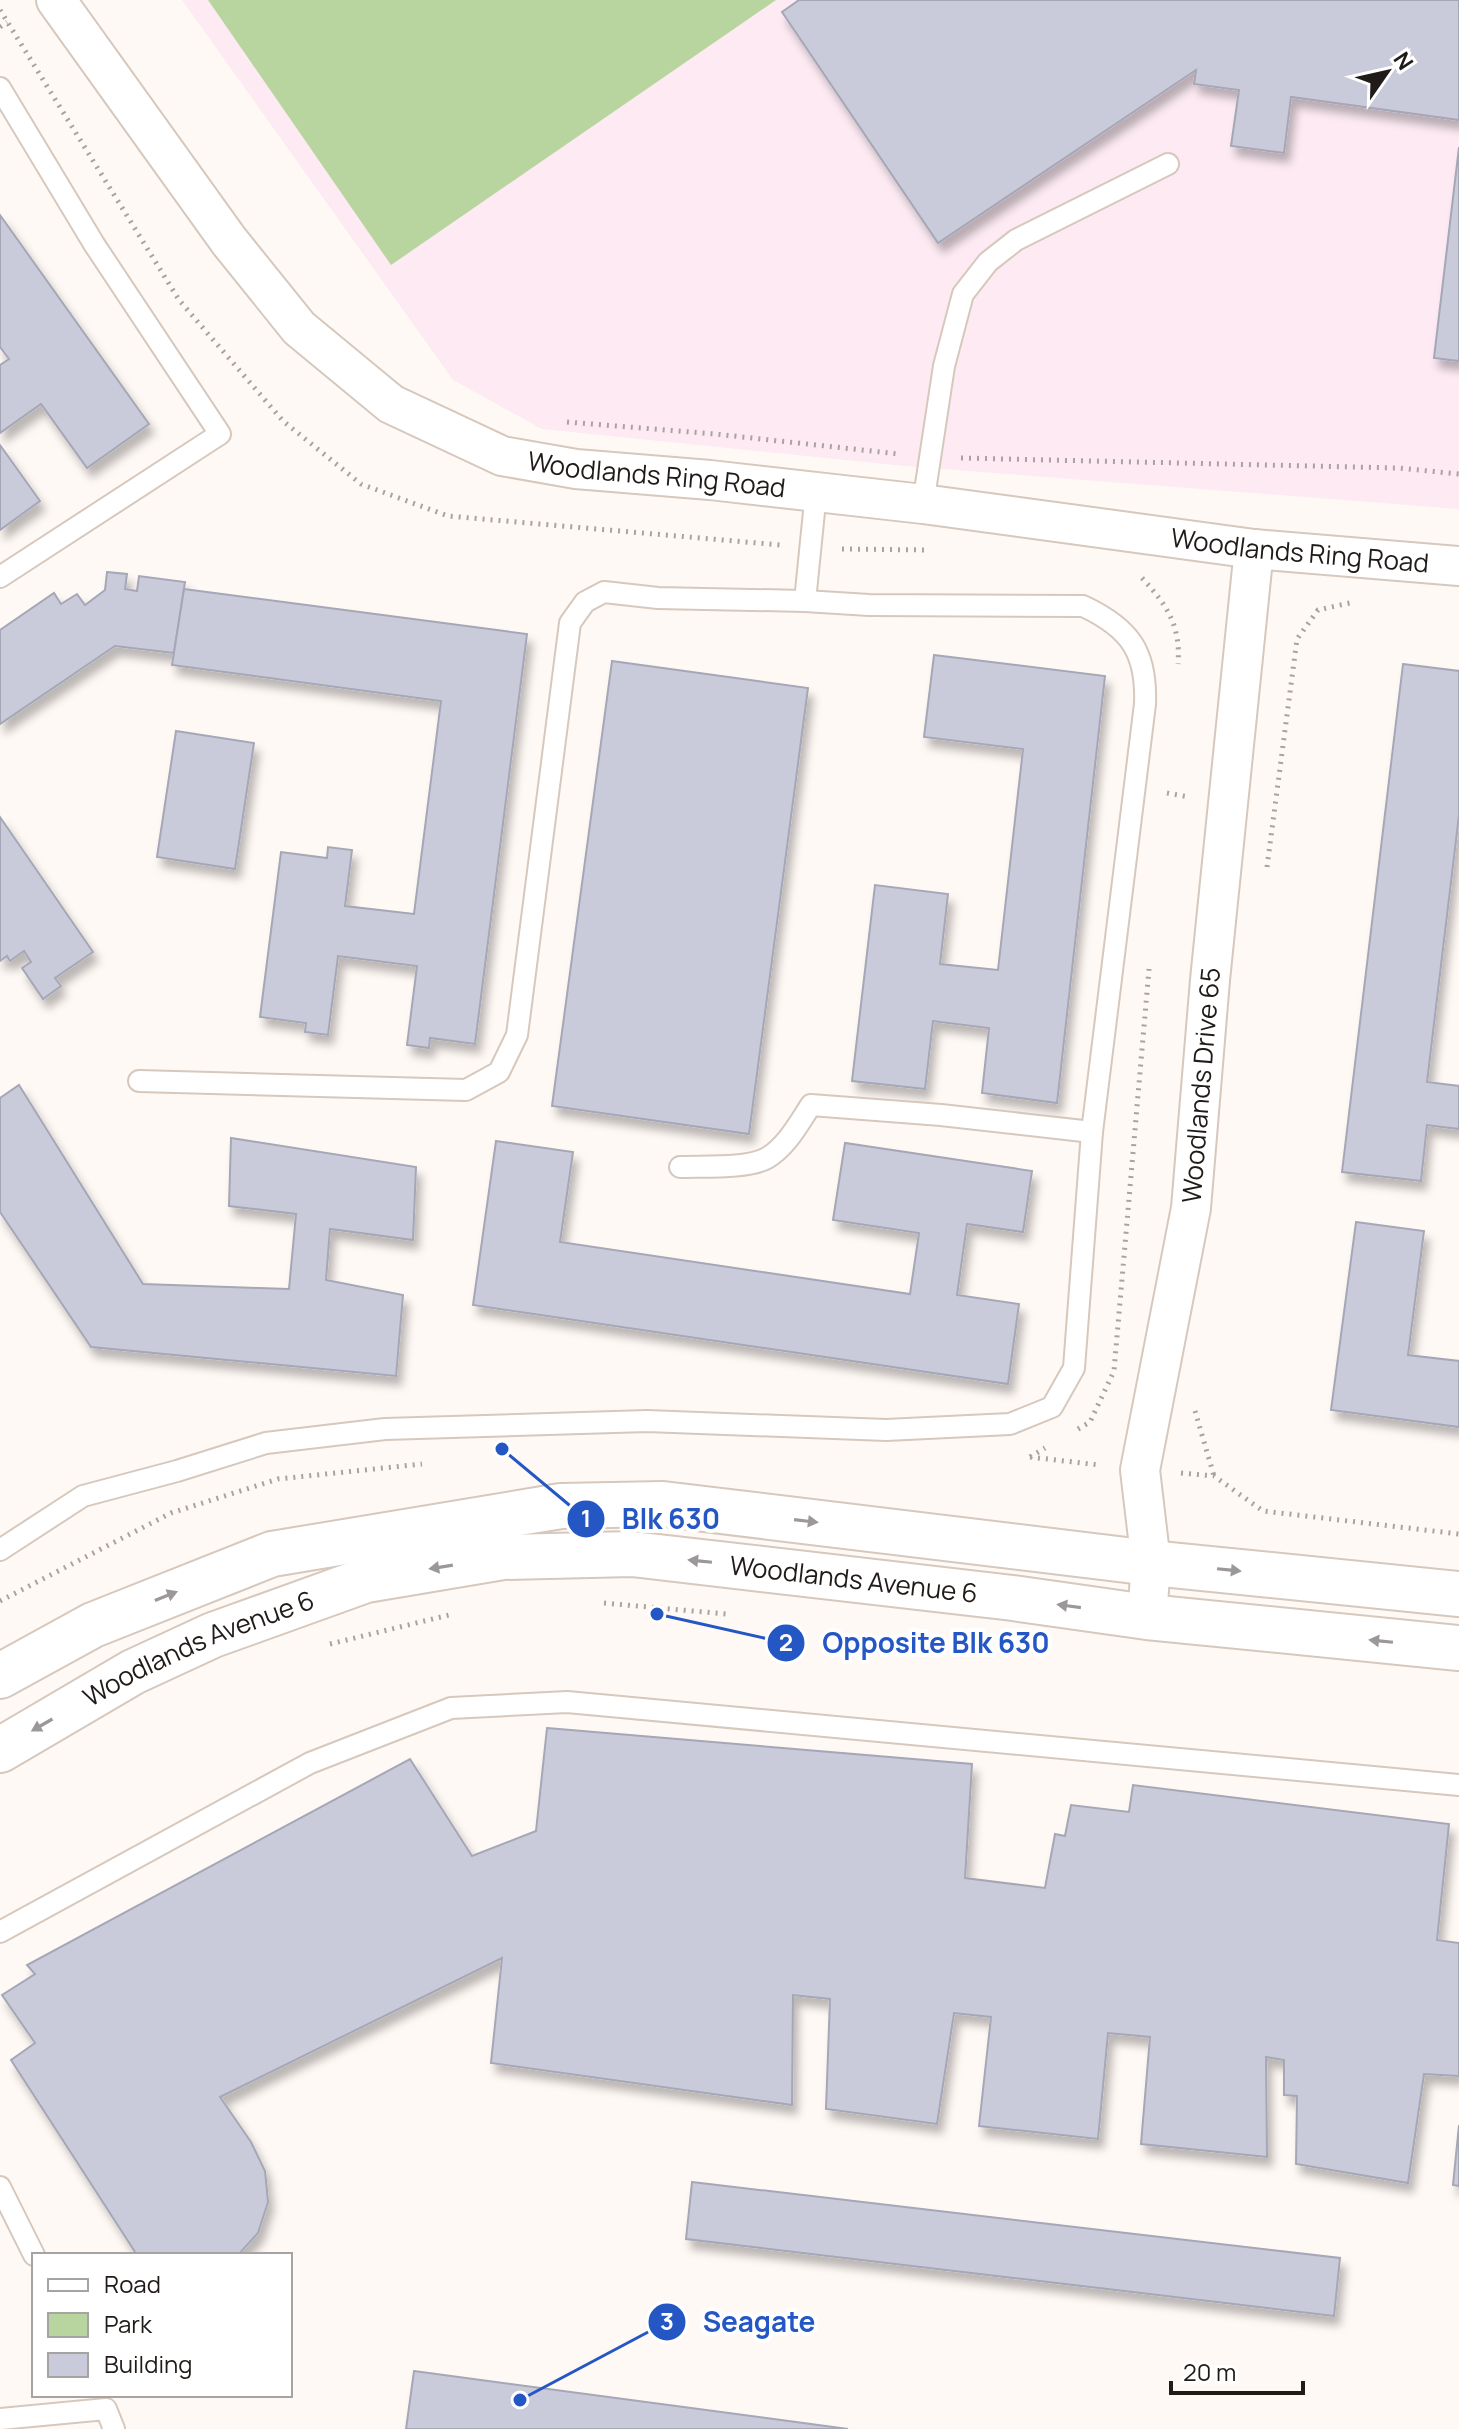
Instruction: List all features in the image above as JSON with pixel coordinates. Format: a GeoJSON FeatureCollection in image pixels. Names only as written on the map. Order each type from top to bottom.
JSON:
{"type":"FeatureCollection","features":[{"type":"Feature","properties":{"kind":"street","name":"Woodlands Ring Road"},"geometry":{"type":"LineString","coordinates":[[56,0],[229,241],[299,328],[391,404],[502,456],[576,469],[923,504],[1254,549],[1459,566]]}},
{"type":"Feature","properties":{"kind":"street","name":"Woodlands Drive 65"},"geometry":{"type":"LineString","coordinates":[[1147,1617],[1151,1563],[1140,1470],[1191,1208],[1210,980],[1254,549]]}},
{"type":"Feature","properties":{"kind":"street","name":"Woodlands Avenue 6"},"geometry":{"type":"LineString","coordinates":[[0,1676],[93,1625],[272,1554],[561,1506],[663,1504],[1151,1563],[1459,1594]]}},
{"type":"Feature","properties":{"kind":"street","name":"Woodlands Avenue 6"},"geometry":{"type":"LineString","coordinates":[[0,1750],[133,1672],[213,1635],[366,1580],[503,1557],[632,1554],[1013,1598],[1147,1617],[1459,1648]]}},
{"type":"Feature","properties":{"kind":"lane"},"geometry":{"type":"LineString","coordinates":[[0,88],[94,244],[220,434],[0,577]]}},
{"type":"Feature","properties":{"kind":"lane"},"geometry":{"type":"LineString","coordinates":[[923,504],[944,366],[963,294],[988,262],[1016,240],[1168,164]]}},
{"type":"Feature","properties":{"kind":"lane"},"geometry":{"type":"LineString","coordinates":[[805,601],[816,492]]}},
{"type":"Feature","properties":{"kind":"lane"},"geometry":{"type":"LineString","coordinates":[[0,1550],[83,1496],[266,1443],[385,1429],[647,1421],[886,1430],[1010,1424],[1052,1407],[1074,1368],[1092,1132],[1145,704],[1146,675],[1133,643],[1109,618],[1083,606],[869,605],[658,598],[604,592],[585,602],[570,623],[517,1035],[499,1072],[466,1090],[139,1081]]}},
{"type":"Feature","properties":{"kind":"lane"},"geometry":{"type":"LineString","coordinates":[[680,1167],[745,1164],[766,1159],[786,1140],[811,1105],[941,1115],[1092,1132]]}},
{"type":"Feature","properties":{"kind":"lane"},"geometry":{"type":"LineString","coordinates":[[0,1932],[310,1763],[451,1708],[567,1702],[1459,1785]]}},
{"type":"Feature","properties":{"kind":"lane"},"geometry":{"type":"LineString","coordinates":[[0,2187],[33,2253]]}},
{"type":"Feature","properties":{"kind":"lane"},"geometry":{"type":"LineString","coordinates":[[0,2419],[106,2409],[114,2429]]}},
{"type":"Feature","properties":{"kind":"path"},"geometry":{"type":"LineString","coordinates":[[0,27],[7,22]]}},
{"type":"Feature","properties":{"kind":"path"},"geometry":{"type":"LineString","coordinates":[[556,421],[930,457],[1398,468],[1459,474]]}},
{"type":"Feature","properties":{"kind":"path"},"geometry":{"type":"LineString","coordinates":[[1275,809],[1297,639],[1318,610],[1352,602],[1367,603]]}},
{"type":"Feature","properties":{"kind":"path"},"geometry":{"type":"LineString","coordinates":[[1165,808],[1166,792]]}},
{"type":"Feature","properties":{"kind":"path"},"geometry":{"type":"LineString","coordinates":[[1066,1436],[1090,1422],[1114,1371],[1149,966]]}},
{"type":"Feature","properties":{"kind":"path"},"geometry":{"type":"LineString","coordinates":[[1030,1457],[1054,1443]]}},
{"type":"Feature","properties":{"kind":"path"},"geometry":{"type":"LineString","coordinates":[[1214,1476],[1263,1511],[1459,1534]]}},
{"type":"Feature","properties":{"kind":"path"},"geometry":{"type":"LineString","coordinates":[[591,1602],[734,1614]]}},
{"type":"Feature","properties":{"kind":"path"},"geometry":{"type":"LineString","coordinates":[[316,1647],[452,1614]]}},
{"type":"Feature","properties":{"kind":"shaded area"},"geometry":{"type":"Polygon","coordinates":[[[182,0],[1459,0],[1459,509],[904,466],[542,429],[453,380],[182,0]]]}},
{"type":"Feature","properties":{"kind":"green space"},"geometry":{"type":"Polygon","coordinates":[[[208,0],[776,0],[391,265],[208,0]]]}},
{"type":"Feature","properties":{"kind":"building"},"geometry":{"type":"Polygon","coordinates":[[[799,0],[1459,0],[1459,120],[1291,97],[1284,153],[1231,146],[1239,90],[1194,84],[1196,70],[938,243],[782,12],[799,0]]]}},
{"type":"Feature","properties":{"kind":"building"},"geometry":{"type":"Polygon","coordinates":[[[1459,147],[1459,361],[1434,358],[1459,147]]]}},
{"type":"Feature","properties":{"kind":"building"},"geometry":{"type":"Polygon","coordinates":[[[0,215],[149,424],[87,468],[41,404],[0,433],[0,365],[9,359],[0,347],[0,215]]]}},
{"type":"Feature","properties":{"kind":"building"},"geometry":{"type":"Polygon","coordinates":[[[0,445],[40,501],[0,530],[0,445]]]}},
{"type":"Feature","properties":{"kind":"building"},"geometry":{"type":"Polygon","coordinates":[[[107,572],[127,574],[125,589],[137,591],[139,576],[185,582],[174,653],[115,646],[0,724],[0,630],[54,593],[61,604],[77,594],[85,605],[105,590],[107,572]]]}},
{"type":"Feature","properties":{"kind":"building"},"geometry":{"type":"Polygon","coordinates":[[[184,589],[527,634],[475,1044],[430,1038],[429,1048],[407,1045],[417,966],[338,956],[328,1035],[305,1032],[306,1023],[260,1017],[281,852],[327,858],[328,847],[352,850],[345,906],[414,914],[441,701],[172,665],[184,589]]]}},
{"type":"Feature","properties":{"kind":"building"},"geometry":{"type":"Polygon","coordinates":[[[934,655],[1105,676],[1057,1103],[982,1093],[989,1028],[933,1021],[925,1089],[852,1081],[875,885],[948,894],[940,964],[998,970],[1023,749],[924,737],[934,655]]]}},
{"type":"Feature","properties":{"kind":"building"},"geometry":{"type":"Polygon","coordinates":[[[612,661],[808,688],[749,1134],[552,1106],[612,661]]]}},
{"type":"Feature","properties":{"kind":"building"},"geometry":{"type":"Polygon","coordinates":[[[1403,664],[1459,671],[1459,815],[1427,1082],[1459,1086],[1459,1129],[1427,1125],[1421,1181],[1342,1172],[1403,664]]]}},
{"type":"Feature","properties":{"kind":"building"},"geometry":{"type":"Polygon","coordinates":[[[176,731],[254,743],[235,869],[157,857],[176,731]]]}},
{"type":"Feature","properties":{"kind":"building"},"geometry":{"type":"Polygon","coordinates":[[[0,817],[93,952],[55,978],[61,986],[43,999],[22,968],[31,962],[24,951],[10,961],[7,956],[0,961],[0,817]]]}},
{"type":"Feature","properties":{"kind":"building"},"geometry":{"type":"Polygon","coordinates":[[[19,1085],[143,1284],[289,1289],[296,1214],[229,1206],[231,1138],[416,1167],[413,1240],[330,1229],[326,1280],[403,1295],[396,1376],[91,1347],[0,1212],[0,1098],[19,1085]]]}},
{"type":"Feature","properties":{"kind":"building"},"geometry":{"type":"Polygon","coordinates":[[[496,1141],[573,1152],[560,1242],[910,1294],[919,1233],[833,1220],[845,1143],[1032,1171],[1023,1232],[967,1224],[957,1295],[1019,1304],[1008,1384],[473,1305],[496,1141]]]}},
{"type":"Feature","properties":{"kind":"building"},"geometry":{"type":"Polygon","coordinates":[[[1356,1222],[1424,1231],[1408,1355],[1459,1361],[1459,1427],[1331,1410],[1356,1222]]]}},
{"type":"Feature","properties":{"kind":"building"},"geometry":{"type":"Polygon","coordinates":[[[547,1728],[972,1764],[965,1878],[1045,1888],[1055,1834],[1065,1836],[1071,1805],[1129,1812],[1133,1785],[1449,1824],[1437,1940],[1459,1943],[1459,2076],[1424,2074],[1408,2183],[1296,2164],[1297,2096],[1284,2095],[1284,2060],[1266,2057],[1267,2157],[1141,2144],[1150,2037],[1108,2033],[1098,2139],[979,2126],[991,2017],[954,2013],[937,2124],[826,2109],[830,1999],[793,1995],[792,2105],[491,2063],[502,1958],[220,2097],[251,2142],[265,2171],[268,2202],[258,2233],[240,2253],[136,2253],[11,2060],[35,2043],[2,1995],[35,1974],[27,1965],[410,1759],[472,1856],[536,1831],[547,1728]]]}},
{"type":"Feature","properties":{"kind":"building"},"geometry":{"type":"Polygon","coordinates":[[[1459,2125],[1459,2186],[1453,2185],[1459,2125]]]}},
{"type":"Feature","properties":{"kind":"building"},"geometry":{"type":"Polygon","coordinates":[[[692,2182],[1340,2258],[1334,2316],[686,2239],[692,2182]]]}},
{"type":"Feature","properties":{"kind":"building"},"geometry":{"type":"Polygon","coordinates":[[[414,2371],[848,2429],[406,2429],[414,2371]]]}},
{"type":"Feature","properties":{"kind":"place","name":"Blk 630"},"geometry":{"type":"Point","coordinates":[502,1449]}},
{"type":"Feature","properties":{"kind":"place","name":"Opposite Blk 630"},"geometry":{"type":"Point","coordinates":[657,1614]}},
{"type":"Feature","properties":{"kind":"place","name":"Seagate"},"geometry":{"type":"Point","coordinates":[520,2400]}}]}
